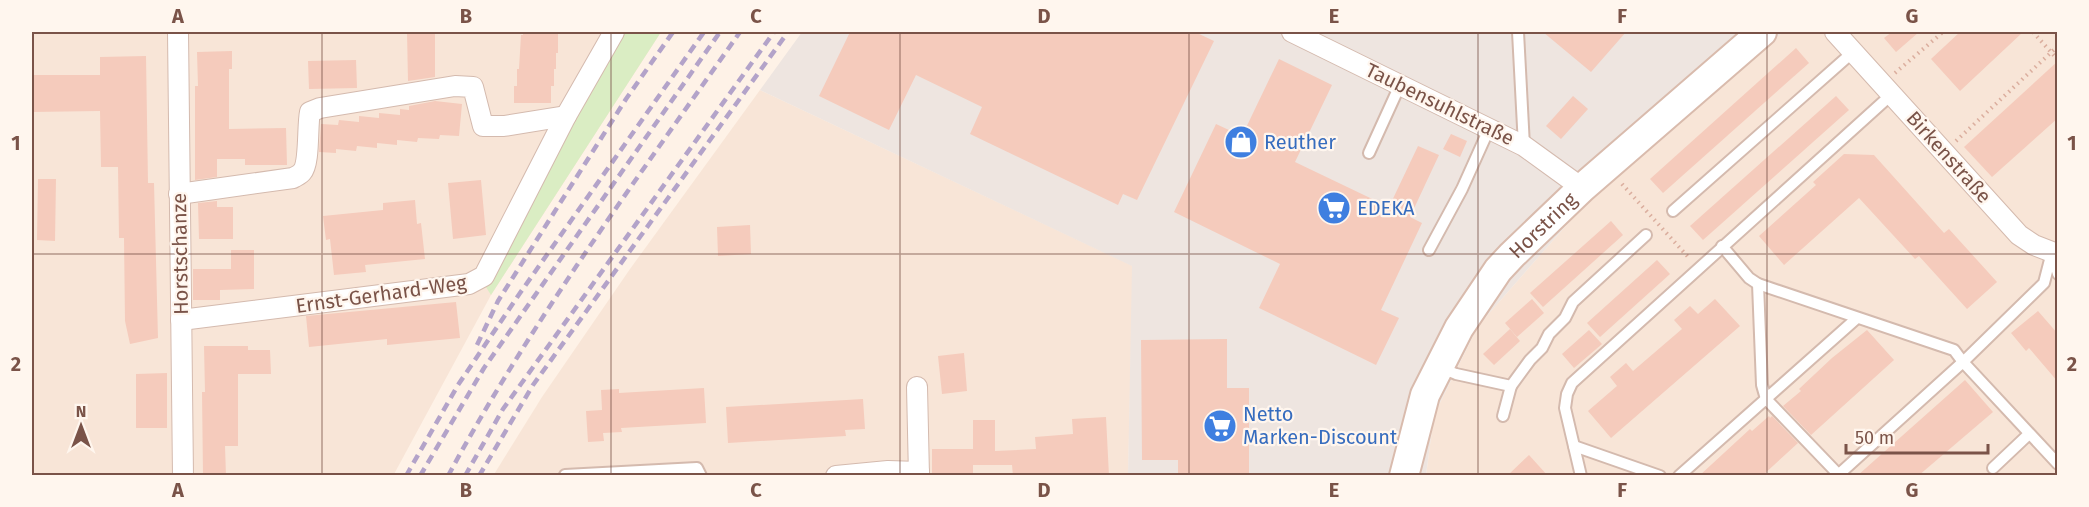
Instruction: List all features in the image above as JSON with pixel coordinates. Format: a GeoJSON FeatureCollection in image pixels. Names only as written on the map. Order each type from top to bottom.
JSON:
{"type":"FeatureCollection","features":[{"type":"Feature","properties":{"kind":"street","name":"Horstschanze"},"geometry":{"type":"LineString","coordinates":[[178,32],[183,476]]}},
{"type":"Feature","properties":{"kind":"street","name":"Ernst-Gerhard-Weg"},"geometry":{"type":"LineString","coordinates":[[180,320],[469,284],[484,276],[566,116],[614,32]]}},
{"type":"Feature","properties":{"kind":"street","name":"Taubensuhlstraße"},"geometry":{"type":"LineString","coordinates":[[1292,32],[1524,146],[1582,188]]}},
{"type":"Feature","properties":{"kind":"street","name":"Horstring"},"geometry":{"type":"LineString","coordinates":[[1404,476],[1425,395],[1459,328],[1498,270],[1606,166],[1762,32]]}},
{"type":"Feature","properties":{"kind":"street","name":"Birkenstraße"},"geometry":{"type":"LineString","coordinates":[[1848,40],[1887,89],[2019,235],[2034,245],[2055,251]]}},
{"type":"Feature","properties":{"kind":"street"},"geometry":{"type":"LineString","coordinates":[[179,194],[293,178],[302,172],[306,165],[310,112],[320,108],[455,86],[473,87],[483,126],[504,126],[566,116]]}},
{"type":"Feature","properties":{"kind":"street"},"geometry":{"type":"LineString","coordinates":[[836,476],[888,471],[919,474],[917,387]]}},
{"type":"Feature","properties":{"kind":"lane"},"geometry":{"type":"LineString","coordinates":[[1518,32],[1524,146]]}},
{"type":"Feature","properties":{"kind":"lane","name":"Birkenstraße"},"geometry":{"type":"LineString","coordinates":[[1673,211],[1848,40]]}},
{"type":"Feature","properties":{"kind":"lane"},"geometry":{"type":"LineString","coordinates":[[1369,153],[1400,84]]}},
{"type":"Feature","properties":{"kind":"lane"},"geometry":{"type":"LineString","coordinates":[[1581,476],[1565,408],[1567,394],[1572,383],[1722,246],[1887,89]]}},
{"type":"Feature","properties":{"kind":"lane"},"geometry":{"type":"LineString","coordinates":[[1429,250],[1462,189],[1489,129]]}},
{"type":"Feature","properties":{"kind":"lane"},"geometry":{"type":"LineString","coordinates":[[1503,416],[1511,386],[1542,348],[1549,334],[1565,318],[1573,302],[1646,235]]}},
{"type":"Feature","properties":{"kind":"lane"},"geometry":{"type":"LineString","coordinates":[[1722,246],[1749,278],[1758,284],[1954,350],[2058,464]]}},
{"type":"Feature","properties":{"kind":"lane"},"geometry":{"type":"LineString","coordinates":[[1758,284],[1762,385],[1766,399],[1837,475],[1963,362],[2044,284],[2055,251]]}},
{"type":"Feature","properties":{"kind":"lane"},"geometry":{"type":"LineString","coordinates":[[2055,251],[2058,274]]}},
{"type":"Feature","properties":{"kind":"lane"},"geometry":{"type":"LineString","coordinates":[[1679,476],[1857,318]]}},
{"type":"Feature","properties":{"kind":"lane"},"geometry":{"type":"LineString","coordinates":[[1438,367],[1456,374],[1511,386]]}},
{"type":"Feature","properties":{"kind":"lane"},"geometry":{"type":"LineString","coordinates":[[1993,468],[2029,434]]}},
{"type":"Feature","properties":{"kind":"lane"},"geometry":{"type":"LineString","coordinates":[[1574,446],[1660,476]]}},
{"type":"Feature","properties":{"kind":"lane"},"geometry":{"type":"LineString","coordinates":[[564,475],[697,468],[701,476]]}},
{"type":"Feature","properties":{"kind":"path"},"geometry":{"type":"LineString","coordinates":[[1887,89],[1943,32]]}},
{"type":"Feature","properties":{"kind":"path"},"geometry":{"type":"LineString","coordinates":[[2033,32],[2058,60]]}},
{"type":"Feature","properties":{"kind":"path"},"geometry":{"type":"LineString","coordinates":[[1945,152],[2058,46]]}},
{"type":"Feature","properties":{"kind":"path"},"geometry":{"type":"LineString","coordinates":[[1606,166],[1698,267]]}},
{"type":"Feature","properties":{"kind":"shaded area"},"geometry":{"type":"Polygon","coordinates":[[[32,32],[661,32],[491,295],[393,476],[32,475],[32,32]]]}},
{"type":"Feature","properties":{"kind":"shaded area"},"geometry":{"type":"Polygon","coordinates":[[[802,32],[1783,32],[1585,204],[1478,326],[1434,415],[1426,475],[1128,475],[1132,266],[760,90],[802,32]]]}},
{"type":"Feature","properties":{"kind":"shaded area"},"geometry":{"type":"Polygon","coordinates":[[[1783,32],[2057,32],[2057,475],[1426,476],[1434,415],[1478,326],[1585,204],[1783,32]]]}},
{"type":"Feature","properties":{"kind":"shaded area"},"geometry":{"type":"Polygon","coordinates":[[[760,90],[1133,266],[1128,475],[493,476],[542,397],[630,269],[760,90]]]}},
{"type":"Feature","properties":{"kind":"green space"},"geometry":{"type":"Polygon","coordinates":[[[609,32],[661,32],[491,295],[484,284],[609,32]]]}},
{"type":"Feature","properties":{"kind":"building"},"geometry":{"type":"Polygon","coordinates":[[[407,32],[435,32],[435,77],[408,81],[407,32]]]}},
{"type":"Feature","properties":{"kind":"building"},"geometry":{"type":"Polygon","coordinates":[[[523,32],[558,32],[558,53],[556,53],[556,69],[554,69],[554,86],[551,86],[551,103],[514,103],[514,86],[517,86],[517,69],[519,69],[523,32]]]}},
{"type":"Feature","properties":{"kind":"building"},"geometry":{"type":"Polygon","coordinates":[[[850,32],[1195,32],[1214,41],[1137,200],[1123,194],[1118,205],[970,134],[982,107],[916,75],[889,130],[819,96],[850,32]]]}},
{"type":"Feature","properties":{"kind":"building"},"geometry":{"type":"Polygon","coordinates":[[[1543,32],[1626,32],[1591,72],[1543,32]]]}},
{"type":"Feature","properties":{"kind":"building"},"geometry":{"type":"Polygon","coordinates":[[[1892,32],[1919,32],[1896,52],[1884,38],[1892,32]]]}},
{"type":"Feature","properties":{"kind":"building"},"geometry":{"type":"Polygon","coordinates":[[[1960,32],[2023,32],[1960,91],[1931,59],[1960,32]]]}},
{"type":"Feature","properties":{"kind":"building"},"geometry":{"type":"Polygon","coordinates":[[[1796,48],[1809,63],[1663,193],[1650,179],[1796,48]]]}},
{"type":"Feature","properties":{"kind":"building"},"geometry":{"type":"Polygon","coordinates":[[[232,51],[232,69],[229,69],[229,129],[286,128],[287,165],[245,165],[245,159],[217,159],[217,177],[195,180],[197,52],[232,51]]]}},
{"type":"Feature","properties":{"kind":"building"},"geometry":{"type":"Polygon","coordinates":[[[146,56],[148,183],[154,183],[158,338],[130,344],[125,321],[124,238],[119,238],[118,167],[101,167],[100,111],[32,112],[32,75],[100,75],[100,57],[146,56]]]}},
{"type":"Feature","properties":{"kind":"building"},"geometry":{"type":"Polygon","coordinates":[[[1279,59],[1332,85],[1295,162],[1389,207],[1418,146],[1439,155],[1410,217],[1422,223],[1381,310],[1399,318],[1376,365],[1259,308],[1280,264],[1174,212],[1216,124],[1242,136],[1279,59]]]}},
{"type":"Feature","properties":{"kind":"building"},"geometry":{"type":"Polygon","coordinates":[[[356,60],[357,88],[309,89],[308,61],[356,60]]]}},
{"type":"Feature","properties":{"kind":"building"},"geometry":{"type":"Polygon","coordinates":[[[2058,61],[2058,118],[1992,177],[1964,147],[2058,61]]]}},
{"type":"Feature","properties":{"kind":"building"},"geometry":{"type":"Polygon","coordinates":[[[1573,96],[1588,109],[1561,139],[1546,126],[1573,96]]]}},
{"type":"Feature","properties":{"kind":"building"},"geometry":{"type":"Polygon","coordinates":[[[1836,96],[1849,110],[1703,240],[1690,226],[1836,96]]]}},
{"type":"Feature","properties":{"kind":"building"},"geometry":{"type":"Polygon","coordinates":[[[435,101],[462,104],[459,136],[440,135],[439,139],[418,138],[417,142],[397,140],[397,145],[377,143],[377,148],[357,146],[356,151],[336,149],[336,153],[319,152],[321,124],[338,125],[339,120],[359,122],[359,116],[379,118],[379,113],[400,115],[400,109],[409,110],[409,106],[435,101]]]}},
{"type":"Feature","properties":{"kind":"building"},"geometry":{"type":"Polygon","coordinates":[[[1451,134],[1467,141],[1460,157],[1443,149],[1451,134]]]}},
{"type":"Feature","properties":{"kind":"building"},"geometry":{"type":"Polygon","coordinates":[[[1844,154],[1874,155],[1944,233],[1949,229],[1997,282],[1967,309],[1919,256],[1915,259],[1859,198],[1784,265],[1759,236],[1816,185],[1813,182],[1844,154]]]}},
{"type":"Feature","properties":{"kind":"building"},"geometry":{"type":"Polygon","coordinates":[[[38,179],[56,179],[55,241],[37,240],[38,179]]]}},
{"type":"Feature","properties":{"kind":"building"},"geometry":{"type":"Polygon","coordinates":[[[481,180],[486,235],[453,239],[448,183],[481,180]]]}},
{"type":"Feature","properties":{"kind":"building"},"geometry":{"type":"Polygon","coordinates":[[[415,200],[417,224],[421,223],[425,259],[365,265],[366,272],[334,275],[330,239],[326,240],[323,216],[383,210],[383,203],[415,200]]]}},
{"type":"Feature","properties":{"kind":"building"},"geometry":{"type":"Polygon","coordinates":[[[217,201],[217,207],[233,207],[233,239],[199,239],[198,203],[217,201]]]}},
{"type":"Feature","properties":{"kind":"building"},"geometry":{"type":"Polygon","coordinates":[[[1611,221],[1623,235],[1543,307],[1530,293],[1611,221]]]}},
{"type":"Feature","properties":{"kind":"building"},"geometry":{"type":"Polygon","coordinates":[[[750,225],[751,254],[718,256],[717,227],[750,225]]]}},
{"type":"Feature","properties":{"kind":"building"},"geometry":{"type":"Polygon","coordinates":[[[231,250],[254,250],[254,289],[220,290],[220,300],[193,300],[193,269],[231,269],[231,250]]]}},
{"type":"Feature","properties":{"kind":"building"},"geometry":{"type":"Polygon","coordinates":[[[1657,260],[1670,274],[1600,337],[1587,323],[1657,260]]]}},
{"type":"Feature","properties":{"kind":"building"},"geometry":{"type":"Polygon","coordinates":[[[1532,299],[1544,313],[1517,337],[1505,323],[1532,299]]]}},
{"type":"Feature","properties":{"kind":"building"},"geometry":{"type":"Polygon","coordinates":[[[1715,299],[1740,326],[1611,438],[1588,411],[1617,386],[1610,377],[1626,363],[1633,371],[1682,329],[1674,320],[1690,306],[1698,314],[1715,299]]]}},
{"type":"Feature","properties":{"kind":"building"},"geometry":{"type":"Polygon","coordinates":[[[456,302],[460,338],[387,345],[387,339],[309,347],[306,316],[456,302]]]}},
{"type":"Feature","properties":{"kind":"building"},"geometry":{"type":"Polygon","coordinates":[[[2038,311],[2058,334],[2058,382],[2029,348],[2026,351],[2011,333],[2038,311]]]}},
{"type":"Feature","properties":{"kind":"building"},"geometry":{"type":"Polygon","coordinates":[[[1510,329],[1520,341],[1494,365],[1483,354],[1510,329]]]}},
{"type":"Feature","properties":{"kind":"building"},"geometry":{"type":"Polygon","coordinates":[[[1589,330],[1602,344],[1574,368],[1562,354],[1589,330]]]}},
{"type":"Feature","properties":{"kind":"building"},"geometry":{"type":"Polygon","coordinates":[[[1867,330],[1894,360],[1811,435],[1783,406],[1801,391],[1799,389],[1832,358],[1867,330]]]}},
{"type":"Feature","properties":{"kind":"building"},"geometry":{"type":"Polygon","coordinates":[[[1227,339],[1227,388],[1249,388],[1249,473],[1178,474],[1178,460],[1142,460],[1141,340],[1227,339]]]}},
{"type":"Feature","properties":{"kind":"building"},"geometry":{"type":"Polygon","coordinates":[[[204,346],[248,346],[248,350],[270,350],[271,374],[238,374],[238,446],[225,446],[226,476],[203,476],[204,346]]]}},
{"type":"Feature","properties":{"kind":"building"},"geometry":{"type":"Polygon","coordinates":[[[964,353],[967,391],[942,394],[938,356],[964,353]]]}},
{"type":"Feature","properties":{"kind":"building"},"geometry":{"type":"Polygon","coordinates":[[[167,373],[167,428],[136,428],[136,374],[167,373]]]}},
{"type":"Feature","properties":{"kind":"building"},"geometry":{"type":"Polygon","coordinates":[[[1965,380],[1993,412],[1918,476],[1857,476],[1965,380]]]}},
{"type":"Feature","properties":{"kind":"building"},"geometry":{"type":"Polygon","coordinates":[[[704,388],[706,423],[621,428],[622,432],[603,433],[604,441],[588,442],[586,411],[602,410],[601,390],[619,389],[619,393],[704,388]]]}},
{"type":"Feature","properties":{"kind":"building"},"geometry":{"type":"Polygon","coordinates":[[[863,399],[865,429],[845,430],[846,436],[728,443],[726,407],[863,399]]]}},
{"type":"Feature","properties":{"kind":"building"},"geometry":{"type":"Polygon","coordinates":[[[1769,416],[1770,418],[1772,416],[1798,443],[1762,476],[1699,476],[1750,429],[1752,431],[1769,416]]]}},
{"type":"Feature","properties":{"kind":"building"},"geometry":{"type":"Polygon","coordinates":[[[1106,417],[1109,476],[1013,476],[1012,465],[973,465],[973,475],[932,475],[932,449],[973,449],[973,420],[995,420],[995,451],[1036,449],[1035,437],[1073,434],[1072,419],[1106,417]]]}},
{"type":"Feature","properties":{"kind":"building"},"geometry":{"type":"Polygon","coordinates":[[[1529,455],[1548,476],[1507,476],[1529,455]]]}},
{"type":"Feature","properties":{"kind":"railway"},"geometry":{"type":"LineString","coordinates":[[477,345],[498,301],[626,99],[673,32]]}},
{"type":"Feature","properties":{"kind":"railway"},"geometry":{"type":"LineString","coordinates":[[406,476],[458,385],[704,32]]}},
{"type":"Feature","properties":{"kind":"railway"},"geometry":{"type":"LineString","coordinates":[[420,476],[484,368],[720,32]]}},
{"type":"Feature","properties":{"kind":"railway"},"geometry":{"type":"LineString","coordinates":[[448,476],[515,361],[551,305],[740,32]]}},
{"type":"Feature","properties":{"kind":"railway"},"geometry":{"type":"LineString","coordinates":[[465,476],[503,409],[774,32]]}},
{"type":"Feature","properties":{"kind":"railway"},"geometry":{"type":"LineString","coordinates":[[479,476],[533,385],[788,32]]}},
{"type":"Feature","properties":{"kind":"place","name":"Reuther"},"geometry":{"type":"Point","coordinates":[1241,142]}},
{"type":"Feature","properties":{"kind":"place","name":"EDEKA"},"geometry":{"type":"Point","coordinates":[1334,208]}},
{"type":"Feature","properties":{"kind":"place","name":"Netto Marken-Discount"},"geometry":{"type":"Point","coordinates":[1220,426]}}]}
